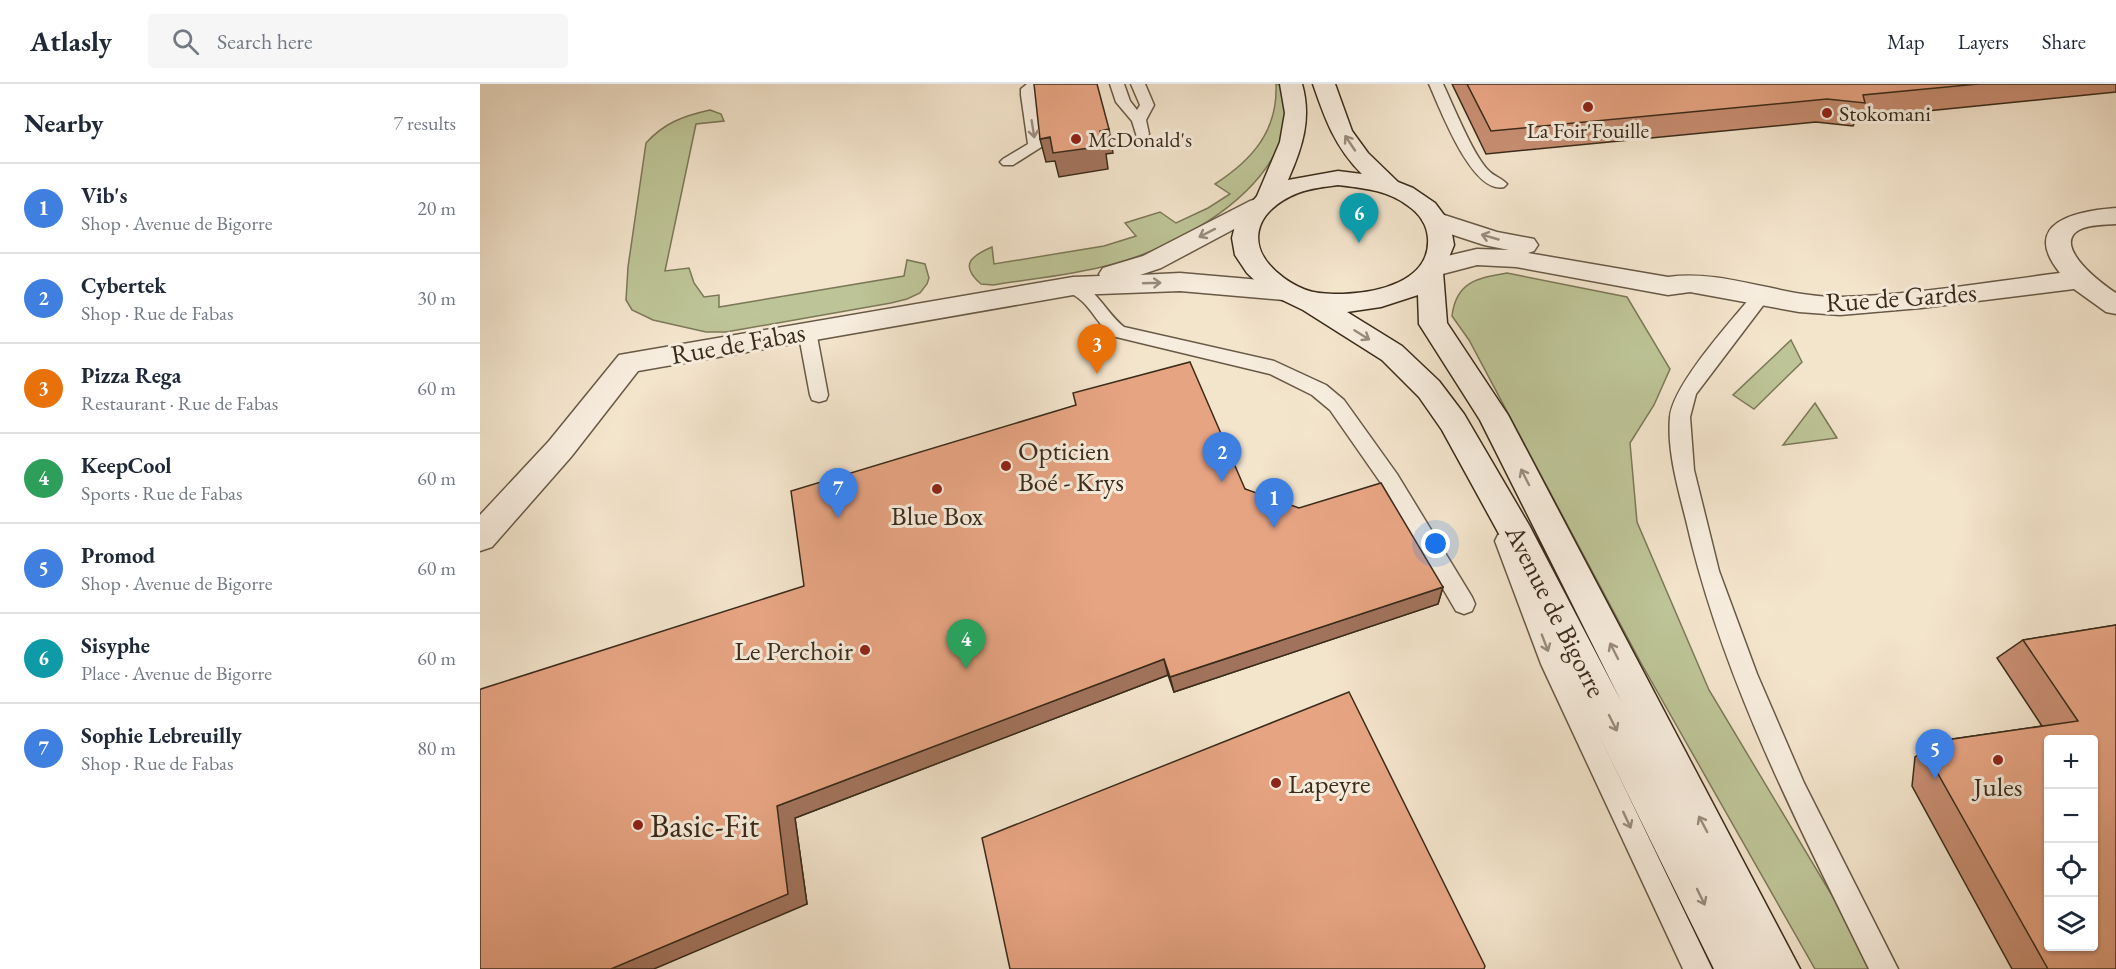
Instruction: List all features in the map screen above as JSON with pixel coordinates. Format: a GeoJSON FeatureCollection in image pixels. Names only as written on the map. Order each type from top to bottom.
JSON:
{"type":"FeatureCollection","features":[{"type":"Feature","properties":{"kind":"main road"},"geometry":{"type":"LineString","coordinates":[[1264,201],[1289,187],[1313,180],[1338,178],[1364,180],[1389,186],[1424,206],[1435,220],[1441,234],[1441,249],[1432,269],[1411,287],[1385,298],[1355,303],[1298,297],[1258,271],[1247,255],[1244,237],[1249,220],[1264,201],[1297,129],[1294,92],[1291,84]]}},
{"type":"Feature","properties":{"kind":"main road"},"geometry":{"type":"LineString","coordinates":[[1325,84],[1341,131],[1360,158],[1389,186]]}},
{"type":"Feature","properties":{"kind":"main road","name":"Rue de Fabas"},"geometry":{"type":"LineString","coordinates":[[480,537],[560,449],[629,362],[1073,286],[1152,262],[1264,201]]}},
{"type":"Feature","properties":{"kind":"main road"},"geometry":{"type":"LineString","coordinates":[[2116,216],[2082,219],[2068,226],[2060,237],[2059,250],[2065,264],[2078,280],[2116,305]]}},
{"type":"Feature","properties":{"kind":"main road","name":"Rue de Gardes"},"geometry":{"type":"LineString","coordinates":[[1435,220],[1493,239],[1663,270],[1690,283],[1799,303],[1840,306],[1921,299],[2078,280]]}},
{"type":"Feature","properties":{"kind":"main road","name":"Rue de Gardes"},"geometry":{"type":"LineString","coordinates":[[1432,269],[1477,257],[1516,260],[1668,286],[1690,283]]}},
{"type":"Feature","properties":{"kind":"main road","name":"Avenue de Bigorre"},"geometry":{"type":"LineString","coordinates":[[1432,269],[1433,324],[1493,414],[1778,969]]}},
{"type":"Feature","properties":{"kind":"main road","name":"Rue de Fabas"},"geometry":{"type":"LineString","coordinates":[[1073,286],[1180,282],[1298,297]]}},
{"type":"Feature","properties":{"kind":"main road","name":"Avenue de Bigorre"},"geometry":{"type":"LineString","coordinates":[[1298,297],[1392,353],[1429,389],[1453,422],[1523,546],[1737,969]]}},
{"type":"Feature","properties":{"kind":"lane"},"geometry":{"type":"LineString","coordinates":[[1008,162],[1036,146],[1028,90],[1037,84]]}},
{"type":"Feature","properties":{"kind":"lane"},"geometry":{"type":"LineString","coordinates":[[1117,84],[1123,102],[1140,127],[1147,105],[1138,84]]}},
{"type":"Feature","properties":{"kind":"lane"},"geometry":{"type":"LineString","coordinates":[[1436,84],[1470,154],[1482,173],[1499,184]]}},
{"type":"Feature","properties":{"kind":"lane"},"geometry":{"type":"LineString","coordinates":[[1073,286],[1090,299],[1107,323],[1118,332],[1274,368],[1319,390],[1337,405],[1390,480],[1464,604]]}},
{"type":"Feature","properties":{"kind":"lane"},"geometry":{"type":"LineString","coordinates":[[1761,295],[1687,393],[1680,417],[1684,470],[1708,571],[1745,674],[1795,792],[1884,969]]}},
{"type":"Feature","properties":{"kind":"lane"},"geometry":{"type":"LineString","coordinates":[[807,331],[819,395]]}},
{"type":"Feature","properties":{"kind":"lane"},"geometry":{"type":"LineString","coordinates":[[1480,470],[1553,664],[1698,969]]}},
{"type":"Feature","properties":{"kind":"green space"},"geometry":{"type":"Polygon","coordinates":[[[1276,84],[1279,84],[1286,112],[1286,129],[1282,139],[1267,167],[1250,187],[1208,222],[1134,258],[1096,268],[993,285],[981,284],[970,271],[969,266],[973,258],[992,247],[994,264],[1104,246],[1136,236],[1125,223],[1160,212],[1176,223],[1208,208],[1230,194],[1215,184],[1240,165],[1260,143],[1273,116],[1276,84]]]}},
{"type":"Feature","properties":{"kind":"green space"},"geometry":{"type":"Polygon","coordinates":[[[710,110],[721,114],[724,121],[696,124],[665,271],[689,268],[694,283],[704,297],[719,295],[719,307],[904,276],[907,260],[925,264],[929,278],[920,293],[891,303],[726,332],[706,332],[653,320],[632,310],[626,300],[628,267],[646,143],[660,130],[675,121],[710,110]]]}},
{"type":"Feature","properties":{"kind":"green space"},"geometry":{"type":"Polygon","coordinates":[[[1507,273],[1627,297],[1670,369],[1654,405],[1630,443],[1637,522],[1709,690],[1876,969],[1815,969],[1641,663],[1469,340],[1452,316],[1454,305],[1463,289],[1477,280],[1507,273]]]}},
{"type":"Feature","properties":{"kind":"green space"},"geometry":{"type":"Polygon","coordinates":[[[1791,340],[1802,362],[1754,409],[1733,395],[1791,340]]]}},
{"type":"Feature","properties":{"kind":"green space"},"geometry":{"type":"Polygon","coordinates":[[[1815,403],[1837,438],[1783,445],[1815,403]]]}},
{"type":"Feature","properties":{"kind":"building","name":"McDonald's"},"geometry":{"type":"Polygon","coordinates":[[[1034,84],[1097,84],[1109,129],[1100,131],[1104,146],[1053,153],[1050,137],[1040,139],[1034,84]]]}},
{"type":"Feature","properties":{"kind":"building"},"geometry":{"type":"Polygon","coordinates":[[[1467,84],[1978,84],[1863,95],[1865,103],[1827,99],[1491,131],[1467,84]]]}},
{"type":"Feature","properties":{"kind":"building"},"geometry":{"type":"Polygon","coordinates":[[[1190,362],[1245,489],[1299,508],[1381,483],[1443,587],[1170,677],[1164,659],[777,806],[788,894],[611,969],[480,969],[481,689],[804,586],[791,491],[1076,405],[1073,393],[1190,362]]]}},
{"type":"Feature","properties":{"kind":"building"},"geometry":{"type":"Polygon","coordinates":[[[2116,625],[2116,969],[2048,969],[1937,772],[1939,741],[2078,721],[2023,640],[2116,625]]]}},
{"type":"Feature","properties":{"kind":"building","name":"Lapeyre"},"geometry":{"type":"Polygon","coordinates":[[[1349,692],[1485,966],[1484,969],[1010,969],[982,838],[1349,692]]]}},
{"type":"Feature","properties":{"kind":"place","name":"La Foir'Fouille"},"geometry":{"type":"Point","coordinates":[1588,107]}},
{"type":"Feature","properties":{"kind":"place","name":"Stokomani"},"geometry":{"type":"Point","coordinates":[1827,113]}},
{"type":"Feature","properties":{"kind":"place","name":"McDonald's"},"geometry":{"type":"Point","coordinates":[1076,139]}},
{"type":"Feature","properties":{"kind":"place","name":"Sisyphe"},"geometry":{"type":"Point","coordinates":[1359,243]}},
{"type":"Feature","properties":{"kind":"place","name":"Pizza Rega"},"geometry":{"type":"Point","coordinates":[1097,374]}},
{"type":"Feature","properties":{"kind":"place","name":"Opticien Boé - Krys"},"geometry":{"type":"Point","coordinates":[1006,466]}},
{"type":"Feature","properties":{"kind":"place","name":"Cybertek"},"geometry":{"type":"Point","coordinates":[1222,482]}},
{"type":"Feature","properties":{"kind":"place","name":"Blue Box"},"geometry":{"type":"Point","coordinates":[937,489]}},
{"type":"Feature","properties":{"kind":"place","name":"Sophie Lebreuilly"},"geometry":{"type":"Point","coordinates":[838,518]}},
{"type":"Feature","properties":{"kind":"place","name":"Vib's"},"geometry":{"type":"Point","coordinates":[1274,528]}},
{"type":"Feature","properties":{"kind":"place","name":"Le Perchoir"},"geometry":{"type":"Point","coordinates":[865,650]}},
{"type":"Feature","properties":{"kind":"place","name":"KeepCool"},"geometry":{"type":"Point","coordinates":[966,669]}},
{"type":"Feature","properties":{"kind":"place","name":"Jules"},"geometry":{"type":"Point","coordinates":[1998,760]}},
{"type":"Feature","properties":{"kind":"place","name":"Promod"},"geometry":{"type":"Point","coordinates":[1935,779]}},
{"type":"Feature","properties":{"kind":"place","name":"Lapeyre"},"geometry":{"type":"Point","coordinates":[1276,783]}},
{"type":"Feature","properties":{"kind":"place","name":"Basic-Fit"},"geometry":{"type":"Point","coordinates":[638,825]}}]}
